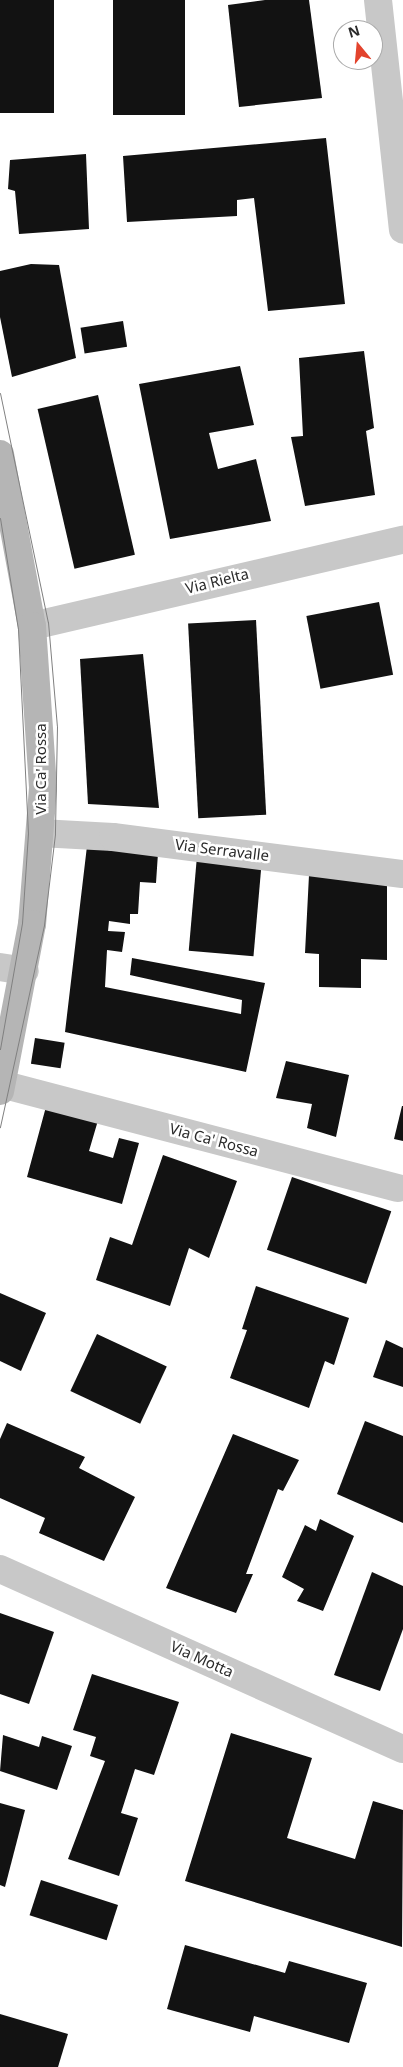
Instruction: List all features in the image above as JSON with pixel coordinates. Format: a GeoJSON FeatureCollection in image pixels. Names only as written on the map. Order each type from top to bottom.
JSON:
{"type":"FeatureCollection","features":[{"type":"Feature","properties":{"kind":"street"},"geometry":{"type":"LineString","coordinates":[[378,0],[403,230]]}},
{"type":"Feature","properties":{"kind":"street","name":"Via Ca' Rossa"},"geometry":{"type":"LineString","coordinates":[[0,454],[32,626],[41,718],[40,833],[12,969],[1,1088],[398,1188]]}},
{"type":"Feature","properties":{"kind":"street","name":"Via Rielta"},"geometry":{"type":"LineString","coordinates":[[32,626],[403,540]]}},
{"type":"Feature","properties":{"kind":"street","name":"Via Serravalle"},"geometry":{"type":"LineString","coordinates":[[40,833],[113,837],[403,874]]}},
{"type":"Feature","properties":{"kind":"street","name":"Via Motta"},"geometry":{"type":"LineString","coordinates":[[0,1569],[403,1749]]}},
{"type":"Feature","properties":{"kind":"building"},"geometry":{"type":"Polygon","coordinates":[[[0,0],[54,0],[54,113],[0,113],[0,0]]]}},
{"type":"Feature","properties":{"kind":"building"},"geometry":{"type":"Polygon","coordinates":[[[113,0],[185,0],[185,115],[113,115],[113,0]]]}},
{"type":"Feature","properties":{"kind":"building"},"geometry":{"type":"Polygon","coordinates":[[[265,0],[309,0],[322,98],[239,107],[228,5],[265,0]]]}},
{"type":"Feature","properties":{"kind":"building"},"geometry":{"type":"Polygon","coordinates":[[[326,138],[345,304],[268,311],[254,198],[237,200],[237,216],[127,222],[123,156],[326,138]]]}},
{"type":"Feature","properties":{"kind":"building"},"geometry":{"type":"Polygon","coordinates":[[[86,154],[89,229],[19,234],[15,191],[8,189],[10,160],[86,154]]]}},
{"type":"Feature","properties":{"kind":"building"},"geometry":{"type":"Polygon","coordinates":[[[31,264],[59,265],[76,358],[12,377],[0,317],[0,271],[31,264]]]}},
{"type":"Feature","properties":{"kind":"building"},"geometry":{"type":"Polygon","coordinates":[[[123,321],[127,347],[85,353],[81,328],[123,321]]]}},
{"type":"Feature","properties":{"kind":"building"},"geometry":{"type":"Polygon","coordinates":[[[364,351],[374,428],[366,431],[375,495],[305,506],[291,437],[303,436],[299,358],[364,351]]]}},
{"type":"Feature","properties":{"kind":"building"},"geometry":{"type":"Polygon","coordinates":[[[240,366],[254,425],[209,433],[218,469],[256,459],[271,521],[170,539],[139,384],[240,366]]]}},
{"type":"Feature","properties":{"kind":"building"},"geometry":{"type":"Polygon","coordinates":[[[98,395],[135,555],[74,569],[38,409],[98,395]]]}},
{"type":"Feature","properties":{"kind":"building"},"geometry":{"type":"Polygon","coordinates":[[[379,602],[393,675],[320,689],[306,616],[379,602]]]}},
{"type":"Feature","properties":{"kind":"building"},"geometry":{"type":"Polygon","coordinates":[[[256,620],[266,815],[198,818],[188,624],[256,620]]]}},
{"type":"Feature","properties":{"kind":"building"},"geometry":{"type":"Polygon","coordinates":[[[143,654],[159,808],[88,804],[80,659],[143,654]]]}},
{"type":"Feature","properties":{"kind":"building"},"geometry":{"type":"Polygon","coordinates":[[[87,846],[158,853],[156,883],[140,882],[138,914],[130,914],[130,924],[109,921],[108,931],[125,932],[122,952],[107,950],[105,987],[241,1014],[242,1000],[130,975],[132,958],[265,983],[246,1072],[65,1032],[87,846]]]}},
{"type":"Feature","properties":{"kind":"building"},"geometry":{"type":"Polygon","coordinates":[[[197,856],[262,862],[253,956],[189,951],[197,856]]]}},
{"type":"Feature","properties":{"kind":"building"},"geometry":{"type":"Polygon","coordinates":[[[309,875],[387,877],[387,960],[361,959],[361,988],[319,987],[319,954],[305,953],[309,875]]]}},
{"type":"Feature","properties":{"kind":"building"},"geometry":{"type":"Polygon","coordinates":[[[35,1038],[65,1043],[61,1068],[31,1064],[35,1038]]]}},
{"type":"Feature","properties":{"kind":"building"},"geometry":{"type":"Polygon","coordinates":[[[286,1061],[349,1075],[336,1137],[307,1128],[312,1104],[276,1098],[286,1061]]]}},
{"type":"Feature","properties":{"kind":"building"},"geometry":{"type":"Polygon","coordinates":[[[47,1103],[99,1117],[89,1151],[113,1158],[119,1138],[139,1143],[122,1204],[27,1177],[47,1103]]]}},
{"type":"Feature","properties":{"kind":"building"},"geometry":{"type":"Polygon","coordinates":[[[403,1106],[403,1141],[394,1139],[403,1106]]]}},
{"type":"Feature","properties":{"kind":"building"},"geometry":{"type":"Polygon","coordinates":[[[163,1155],[237,1181],[209,1258],[189,1248],[170,1306],[96,1280],[110,1237],[132,1245],[163,1155]]]}},
{"type":"Feature","properties":{"kind":"building"},"geometry":{"type":"Polygon","coordinates":[[[292,1177],[391,1211],[366,1284],[267,1250],[292,1177]]]}},
{"type":"Feature","properties":{"kind":"building"},"geometry":{"type":"Polygon","coordinates":[[[256,1286],[349,1318],[334,1365],[325,1361],[309,1408],[230,1378],[247,1330],[242,1329],[256,1286]]]}},
{"type":"Feature","properties":{"kind":"building"},"geometry":{"type":"Polygon","coordinates":[[[0,1293],[46,1313],[21,1371],[0,1361],[0,1293]]]}},
{"type":"Feature","properties":{"kind":"building"},"geometry":{"type":"Polygon","coordinates":[[[97,1334],[167,1367],[140,1424],[70,1391],[97,1334]]]}},
{"type":"Feature","properties":{"kind":"building"},"geometry":{"type":"Polygon","coordinates":[[[386,1340],[403,1348],[403,1387],[373,1377],[386,1340]]]}},
{"type":"Feature","properties":{"kind":"building"},"geometry":{"type":"Polygon","coordinates":[[[365,1421],[403,1436],[403,1523],[337,1494],[365,1421]]]}},
{"type":"Feature","properties":{"kind":"building"},"geometry":{"type":"Polygon","coordinates":[[[7,1423],[85,1457],[79,1468],[135,1497],[104,1561],[39,1533],[45,1518],[0,1498],[0,1439],[7,1423]]]}},
{"type":"Feature","properties":{"kind":"building"},"geometry":{"type":"Polygon","coordinates":[[[233,1434],[299,1460],[283,1491],[278,1489],[246,1574],[253,1574],[236,1613],[166,1588],[233,1434]]]}},
{"type":"Feature","properties":{"kind":"building"},"geometry":{"type":"Polygon","coordinates":[[[320,1519],[354,1536],[323,1611],[297,1601],[304,1589],[282,1577],[305,1525],[316,1531],[320,1519]]]}},
{"type":"Feature","properties":{"kind":"building"},"geometry":{"type":"Polygon","coordinates":[[[372,1572],[403,1586],[403,1629],[380,1691],[334,1675],[372,1572]]]}},
{"type":"Feature","properties":{"kind":"building"},"geometry":{"type":"Polygon","coordinates":[[[0,1613],[54,1632],[29,1704],[0,1694],[0,1613]]]}},
{"type":"Feature","properties":{"kind":"building"},"geometry":{"type":"Polygon","coordinates":[[[92,1674],[179,1702],[154,1775],[135,1769],[121,1813],[138,1818],[119,1876],[68,1859],[105,1761],[90,1756],[96,1737],[73,1730],[92,1674]]]}},
{"type":"Feature","properties":{"kind":"building"},"geometry":{"type":"Polygon","coordinates":[[[231,1733],[312,1758],[287,1838],[355,1859],[373,1801],[403,1810],[402,1947],[185,1881],[231,1733]]]}},
{"type":"Feature","properties":{"kind":"building"},"geometry":{"type":"Polygon","coordinates":[[[3,1735],[39,1747],[42,1736],[72,1746],[57,1790],[0,1771],[3,1735]]]}},
{"type":"Feature","properties":{"kind":"building"},"geometry":{"type":"Polygon","coordinates":[[[0,1803],[25,1810],[5,1887],[0,1885],[0,1803]]]}},
{"type":"Feature","properties":{"kind":"building"},"geometry":{"type":"Polygon","coordinates":[[[41,1880],[118,1905],[107,1940],[30,1915],[41,1880]]]}},
{"type":"Feature","properties":{"kind":"building"},"geometry":{"type":"Polygon","coordinates":[[[185,1945],[285,1973],[289,1961],[367,1983],[349,2043],[254,2016],[250,2032],[167,2009],[185,1945]]]}},
{"type":"Feature","properties":{"kind":"building"},"geometry":{"type":"Polygon","coordinates":[[[0,2014],[68,2034],[58,2067],[0,2067],[0,2014]]]}},
{"type":"Feature","properties":{"kind":"tram line"},"geometry":{"type":"LineString","coordinates":[[0,393],[48,622],[57,726],[55,834],[44,925],[0,1127]]}},
{"type":"Feature","properties":{"kind":"tram line"},"geometry":{"type":"LineString","coordinates":[[0,518],[18,629],[28,833],[22,923],[0,1049]]}}]}
